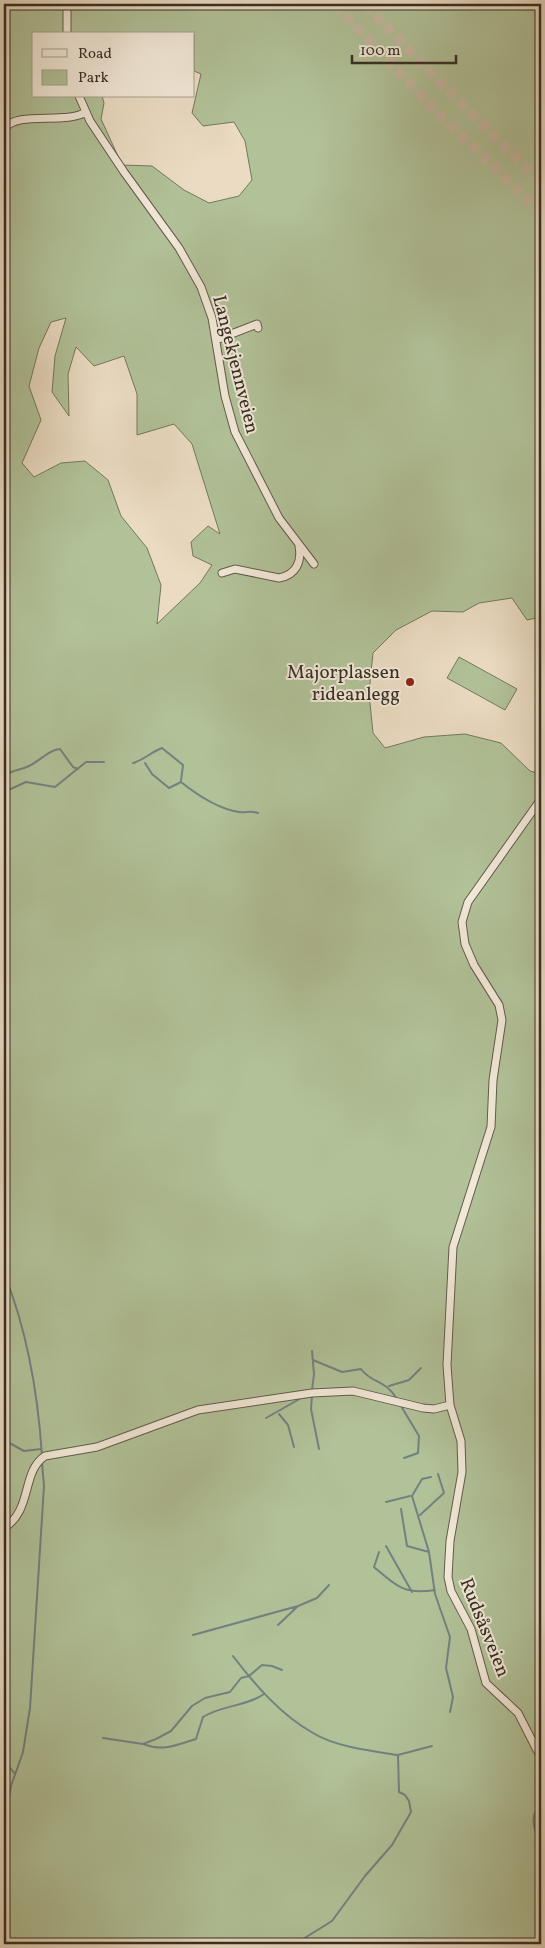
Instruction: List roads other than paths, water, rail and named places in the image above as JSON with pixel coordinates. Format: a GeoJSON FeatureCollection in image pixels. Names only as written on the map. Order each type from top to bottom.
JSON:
{"type":"FeatureCollection","features":[{"type":"Feature","properties":{"kind":"street"},"geometry":{"type":"LineString","coordinates":[[67,4],[67,32]]}},
{"type":"Feature","properties":{"kind":"street","name":"Langekjennveien"},"geometry":{"type":"LineString","coordinates":[[80,98],[86,112],[124,172],[179,248],[200,287],[212,318],[225,396],[235,432],[279,518],[314,564]]}},
{"type":"Feature","properties":{"kind":"street"},"geometry":{"type":"LineString","coordinates":[[4,135],[4,129],[12,122],[47,118],[77,118],[86,112]]}},
{"type":"Feature","properties":{"kind":"street"},"geometry":{"type":"LineString","coordinates":[[216,340],[257,324],[258,328]]}},
{"type":"Feature","properties":{"kind":"street"},"geometry":{"type":"LineString","coordinates":[[222,573],[235,569],[278,578],[284,577],[295,570],[299,564],[299,546]]}},
{"type":"Feature","properties":{"kind":"street","name":"Rudsåsveien"},"geometry":{"type":"LineString","coordinates":[[541,799],[468,902],[462,922],[468,952],[499,1005],[502,1020],[493,1080],[491,1127],[453,1247],[448,1347],[450,1405],[460,1433],[462,1456],[450,1541],[448,1570],[450,1586],[471,1629],[486,1682],[518,1713],[541,1758]]}},
{"type":"Feature","properties":{"kind":"street"},"geometry":{"type":"LineString","coordinates":[[4,1528],[20,1513],[33,1470],[38,1461],[45,1456],[98,1447],[190,1412],[340,1390],[353,1391],[423,1408],[434,1409],[450,1405]]}},
{"type":"Feature","properties":{"kind":"waterway"},"geometry":{"type":"LineString","coordinates":[[133,763],[162,748],[183,765],[181,781]]}},
{"type":"Feature","properties":{"kind":"waterway"},"geometry":{"type":"LineString","coordinates":[[4,778],[33,764],[52,751],[60,749],[73,767],[78,769]]}},
{"type":"Feature","properties":{"kind":"waterway"},"geometry":{"type":"LineString","coordinates":[[4,792],[26,782],[55,787],[86,762],[104,762]]}},
{"type":"Feature","properties":{"kind":"waterway"},"geometry":{"type":"LineString","coordinates":[[145,763],[152,774],[169,788],[181,782],[201,796],[224,808],[239,812],[258,813]]}},
{"type":"Feature","properties":{"kind":"waterway"},"geometry":{"type":"LineString","coordinates":[[4,767],[10,771]]}},
{"type":"Feature","properties":{"kind":"waterway"},"geometry":{"type":"LineString","coordinates":[[4,1273],[19,1317],[30,1363],[38,1409],[42,1456]]}},
{"type":"Feature","properties":{"kind":"waterway"},"geometry":{"type":"LineString","coordinates":[[312,1351],[314,1374],[312,1390]]}},
{"type":"Feature","properties":{"kind":"waterway"},"geometry":{"type":"LineString","coordinates":[[313,1360],[342,1372],[361,1369],[365,1374],[388,1388],[397,1399]]}},
{"type":"Feature","properties":{"kind":"waterway"},"geometry":{"type":"LineString","coordinates":[[389,1386],[409,1380],[421,1368]]}},
{"type":"Feature","properties":{"kind":"waterway"},"geometry":{"type":"LineString","coordinates":[[312,1395],[311,1409],[319,1449]]}},
{"type":"Feature","properties":{"kind":"waterway"},"geometry":{"type":"LineString","coordinates":[[266,1418],[303,1397]]}},
{"type":"Feature","properties":{"kind":"waterway"},"geometry":{"type":"LineString","coordinates":[[401,1406],[419,1436],[418,1453],[404,1458]]}},
{"type":"Feature","properties":{"kind":"waterway"},"geometry":{"type":"LineString","coordinates":[[279,1414],[288,1425],[294,1447]]}},
{"type":"Feature","properties":{"kind":"waterway"},"geometry":{"type":"LineString","coordinates":[[4,1440],[24,1451],[41,1449]]}},
{"type":"Feature","properties":{"kind":"waterway"},"geometry":{"type":"LineString","coordinates":[[4,1825],[11,1786],[23,1752],[30,1708],[44,1486],[42,1463]]}},
{"type":"Feature","properties":{"kind":"waterway"},"geometry":{"type":"LineString","coordinates":[[420,1515],[444,1493],[438,1474]]}},
{"type":"Feature","properties":{"kind":"waterway"},"geometry":{"type":"LineString","coordinates":[[412,1496],[422,1479],[431,1477]]}},
{"type":"Feature","properties":{"kind":"waterway"},"geometry":{"type":"LineString","coordinates":[[386,1502],[410,1496]]}},
{"type":"Feature","properties":{"kind":"waterway"},"geometry":{"type":"LineString","coordinates":[[412,1496],[429,1552],[435,1594],[450,1637],[446,1668],[453,1697],[450,1712]]}},
{"type":"Feature","properties":{"kind":"waterway"},"geometry":{"type":"LineString","coordinates":[[401,1509],[407,1546],[429,1552]]}},
{"type":"Feature","properties":{"kind":"waterway"},"geometry":{"type":"LineString","coordinates":[[386,1546],[412,1592]]}},
{"type":"Feature","properties":{"kind":"waterway"},"geometry":{"type":"LineString","coordinates":[[379,1552],[374,1567],[395,1584],[408,1590],[435,1590]]}},
{"type":"Feature","properties":{"kind":"waterway"},"geometry":{"type":"LineString","coordinates":[[193,1635],[298,1606],[317,1598],[329,1585]]}},
{"type":"Feature","properties":{"kind":"waterway"},"geometry":{"type":"LineString","coordinates":[[278,1625],[298,1606]]}},
{"type":"Feature","properties":{"kind":"waterway"},"geometry":{"type":"LineString","coordinates":[[233,1656],[269,1699],[301,1726],[332,1742],[398,1755]]}},
{"type":"Feature","properties":{"kind":"waterway"},"geometry":{"type":"LineString","coordinates":[[103,1738],[143,1744],[171,1731],[192,1706],[205,1698],[230,1692],[241,1678],[249,1676],[262,1665],[282,1670]]}},
{"type":"Feature","properties":{"kind":"waterway"},"geometry":{"type":"LineString","coordinates":[[143,1744],[164,1748],[196,1739],[203,1717],[264,1694]]}},
{"type":"Feature","properties":{"kind":"waterway"},"geometry":{"type":"LineString","coordinates":[[295,1944],[332,1921],[365,1876],[392,1845],[411,1812],[409,1801],[405,1795],[399,1792],[398,1755],[432,1746]]}},
{"type":"Feature","properties":{"kind":"waterway"},"geometry":{"type":"LineString","coordinates":[[4,1760],[15,1774]]}},
{"type":"Feature","properties":{"kind":"waterway"},"geometry":{"type":"LineString","coordinates":[[541,1804],[534,1814],[535,1830],[541,1848]]}},
{"type":"Feature","properties":{"kind":"tunnel"},"geometry":{"type":"LineString","coordinates":[[335,4],[443,118],[541,212]]}},
{"type":"Feature","properties":{"kind":"tunnel"},"geometry":{"type":"LineString","coordinates":[[365,4],[433,75],[541,182]]}},
{"type":"Feature","properties":{"kind":"place","name":"Majorplassen rideanlegg"},"geometry":{"type":"Point","coordinates":[410,682]}}]}
